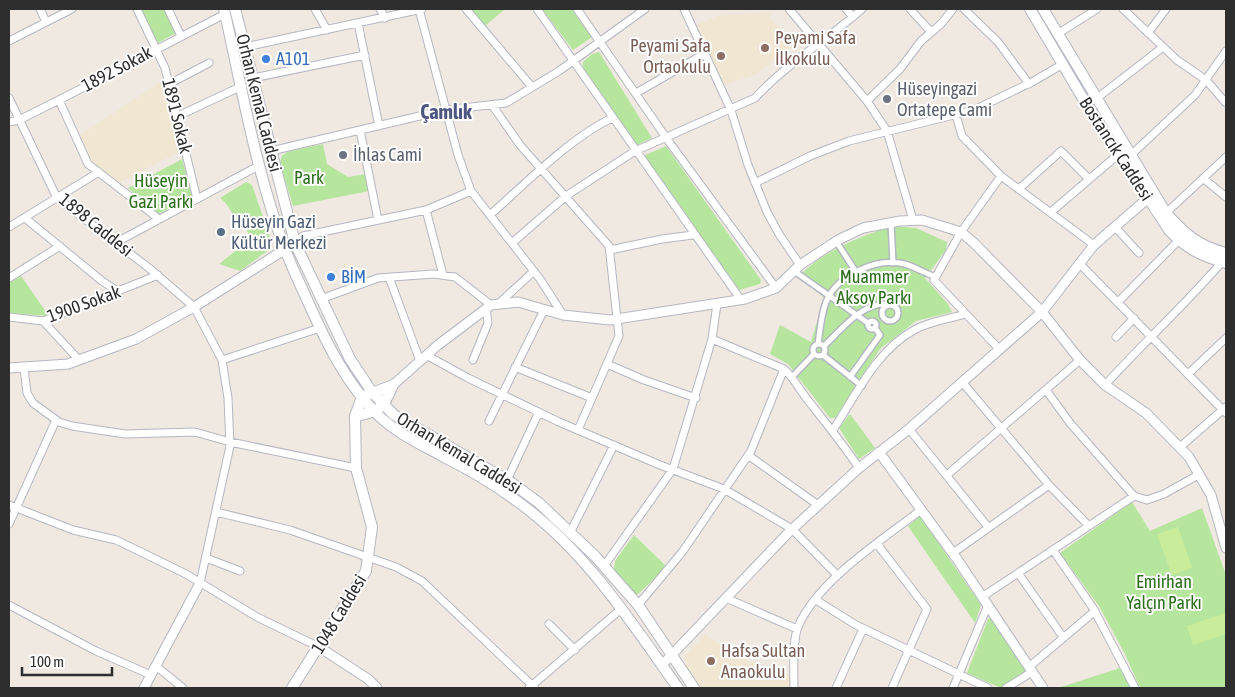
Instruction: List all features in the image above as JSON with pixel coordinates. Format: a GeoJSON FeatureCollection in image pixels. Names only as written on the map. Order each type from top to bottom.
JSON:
{"type":"FeatureCollection","features":[{"type":"Feature","properties":{"kind":"main road","name":"Orhan Kemal Caddesi"},"geometry":{"type":"LineString","coordinates":[[235,9],[295,243],[367,395]]}},
{"type":"Feature","properties":{"kind":"main road","name":"Bostancık Caddesi"},"geometry":{"type":"LineString","coordinates":[[1030,9],[1082,97],[1120,153],[1147,199],[1185,247],[1202,256],[1225,260]]}},
{"type":"Feature","properties":{"kind":"main road","name":"Bostancık Caddesi"},"geometry":{"type":"LineString","coordinates":[[1043,9],[1059,32],[1096,99],[1166,213],[1185,235],[1225,260]]}},
{"type":"Feature","properties":{"kind":"main road","name":"Orhan Kemal Caddesi"},"geometry":{"type":"LineString","coordinates":[[225,12],[260,165],[285,249],[320,328],[350,381],[380,408],[403,435],[447,458],[518,502],[576,554],[622,609],[678,688]]}},
{"type":"Feature","properties":{"kind":"main road"},"geometry":{"type":"LineString","coordinates":[[367,395],[394,385]]}},
{"type":"Feature","properties":{"kind":"main road"},"geometry":{"type":"LineString","coordinates":[[355,416],[380,408],[394,385]]}},
{"type":"Feature","properties":{"kind":"main road","name":"1048 Caddesi"},"geometry":{"type":"LineString","coordinates":[[292,688],[366,571],[372,526],[356,468],[355,416],[367,395]]}},
{"type":"Feature","properties":{"kind":"main road","name":"Orhan Kemal Caddesi"},"geometry":{"type":"LineString","coordinates":[[380,408],[508,480],[539,502],[604,566],[638,605],[694,688]]}},
{"type":"Feature","properties":{"kind":"street"},"geometry":{"type":"LineString","coordinates":[[40,9],[46,22]]}},
{"type":"Feature","properties":{"kind":"street"},"geometry":{"type":"LineString","coordinates":[[9,41],[72,9]]}},
{"type":"Feature","properties":{"kind":"street","name":"1891 Sokak"},"geometry":{"type":"LineString","coordinates":[[137,9],[165,68],[197,199]]}},
{"type":"Feature","properties":{"kind":"street"},"geometry":{"type":"LineString","coordinates":[[168,9],[181,36]]}},
{"type":"Feature","properties":{"kind":"street"},"geometry":{"type":"LineString","coordinates":[[315,9],[327,30]]}},
{"type":"Feature","properties":{"kind":"street"},"geometry":{"type":"LineString","coordinates":[[380,9],[385,18]]}},
{"type":"Feature","properties":{"kind":"street"},"geometry":{"type":"LineString","coordinates":[[245,47],[420,9],[445,110],[471,191],[534,271],[563,315]]}},
{"type":"Feature","properties":{"kind":"street"},"geometry":{"type":"LineString","coordinates":[[466,9],[532,88]]}},
{"type":"Feature","properties":{"kind":"street"},"geometry":{"type":"LineString","coordinates":[[537,9],[740,300]]}},
{"type":"Feature","properties":{"kind":"street"},"geometry":{"type":"LineString","coordinates":[[577,9],[667,139],[776,288]]}},
{"type":"Feature","properties":{"kind":"street"},"geometry":{"type":"LineString","coordinates":[[271,151],[445,110],[506,104],[574,60],[645,9]]}},
{"type":"Feature","properties":{"kind":"street"},"geometry":{"type":"LineString","coordinates":[[684,9],[731,110],[755,183],[797,268],[857,316],[868,323],[874,322],[875,328],[880,335],[850,377]]}},
{"type":"Feature","properties":{"kind":"street"},"geometry":{"type":"LineString","coordinates":[[789,9],[867,101],[887,131],[912,220]]}},
{"type":"Feature","properties":{"kind":"street"},"geometry":{"type":"LineString","coordinates":[[846,9],[853,17]]}},
{"type":"Feature","properties":{"kind":"street"},"geometry":{"type":"LineString","coordinates":[[512,243],[566,196],[635,152],[755,98],[769,83],[862,9]]}},
{"type":"Feature","properties":{"kind":"street"},"geometry":{"type":"LineString","coordinates":[[910,9],[931,32]]}},
{"type":"Feature","properties":{"kind":"street"},"geometry":{"type":"LineString","coordinates":[[867,101],[900,69],[921,41],[941,24],[953,9]]}},
{"type":"Feature","properties":{"kind":"street"},"geometry":{"type":"LineString","coordinates":[[964,9],[998,42],[1029,84]]}},
{"type":"Feature","properties":{"kind":"street"},"geometry":{"type":"LineString","coordinates":[[1059,32],[1098,9]]}},
{"type":"Feature","properties":{"kind":"street"},"geometry":{"type":"LineString","coordinates":[[1123,9],[1163,47],[1206,80],[1226,103]]}},
{"type":"Feature","properties":{"kind":"street"},"geometry":{"type":"LineString","coordinates":[[1148,33],[1166,9]]}},
{"type":"Feature","properties":{"kind":"street","name":"1892 Sokak"},"geometry":{"type":"LineString","coordinates":[[9,122],[19,120],[59,100],[225,12]]}},
{"type":"Feature","properties":{"kind":"street"},"geometry":{"type":"LineString","coordinates":[[358,23],[379,126]]}},
{"type":"Feature","properties":{"kind":"street"},"geometry":{"type":"LineString","coordinates":[[1096,99],[1163,47]]}},
{"type":"Feature","properties":{"kind":"street"},"geometry":{"type":"LineString","coordinates":[[1131,155],[1188,102],[1226,51]]}},
{"type":"Feature","properties":{"kind":"street"},"geometry":{"type":"LineString","coordinates":[[636,94],[704,54]]}},
{"type":"Feature","properties":{"kind":"street"},"geometry":{"type":"LineString","coordinates":[[253,78],[365,55]]}},
{"type":"Feature","properties":{"kind":"street"},"geometry":{"type":"LineString","coordinates":[[169,84],[209,63]]}},
{"type":"Feature","properties":{"kind":"street"},"geometry":{"type":"LineString","coordinates":[[755,183],[828,148],[887,131],[974,110],[1029,84],[1063,64]]}},
{"type":"Feature","properties":{"kind":"street"},"geometry":{"type":"LineString","coordinates":[[178,116],[242,86]]}},
{"type":"Feature","properties":{"kind":"street","name":"1898 Caddesi"},"geometry":{"type":"LineString","coordinates":[[9,98],[57,198],[117,242],[194,307]]}},
{"type":"Feature","properties":{"kind":"street"},"geometry":{"type":"LineString","coordinates":[[59,100],[88,164],[159,220]]}},
{"type":"Feature","properties":{"kind":"street"},"geometry":{"type":"LineString","coordinates":[[492,105],[520,145],[609,246],[619,319],[619,336],[578,430]]}},
{"type":"Feature","properties":{"kind":"street"},"geometry":{"type":"LineString","coordinates":[[956,115],[962,136],[1001,176],[1020,188],[1094,245]]}},
{"type":"Feature","properties":{"kind":"street"},"geometry":{"type":"LineString","coordinates":[[490,215],[542,169],[598,125],[612,118]]}},
{"type":"Feature","properties":{"kind":"street"},"geometry":{"type":"LineString","coordinates":[[360,130],[378,220]]}},
{"type":"Feature","properties":{"kind":"street"},"geometry":{"type":"LineString","coordinates":[[1020,188],[1061,151],[1088,179]]}},
{"type":"Feature","properties":{"kind":"street"},"geometry":{"type":"LineString","coordinates":[[1051,212],[1120,153]]}},
{"type":"Feature","properties":{"kind":"street"},"geometry":{"type":"LineString","coordinates":[[1166,213],[1226,157]]}},
{"type":"Feature","properties":{"kind":"street"},"geometry":{"type":"LineString","coordinates":[[117,242],[260,165]]}},
{"type":"Feature","properties":{"kind":"street"},"geometry":{"type":"LineString","coordinates":[[9,227],[99,172]]}},
{"type":"Feature","properties":{"kind":"street"},"geometry":{"type":"LineString","coordinates":[[999,349],[934,280],[934,276],[961,232],[1001,176]]}},
{"type":"Feature","properties":{"kind":"street"},"geometry":{"type":"LineString","coordinates":[[1204,179],[1226,197]]}},
{"type":"Feature","properties":{"kind":"street"},"geometry":{"type":"LineString","coordinates":[[9,368],[68,364],[136,339],[194,307],[303,236],[426,210],[471,191]]}},
{"type":"Feature","properties":{"kind":"street"},"geometry":{"type":"LineString","coordinates":[[662,666],[792,530],[859,468],[909,429],[1042,312],[1094,245],[1147,199]]}},
{"type":"Feature","properties":{"kind":"street"},"geometry":{"type":"LineString","coordinates":[[426,210],[443,275]]}},
{"type":"Feature","properties":{"kind":"street"},"geometry":{"type":"LineString","coordinates":[[25,218],[102,281],[119,292]]}},
{"type":"Feature","properties":{"kind":"street"},"geometry":{"type":"LineString","coordinates":[[321,299],[378,278],[434,274],[455,278],[491,306],[518,302],[563,315],[610,320],[619,319],[740,300],[776,288],[797,268],[836,241],[863,228],[912,220],[930,222],[961,232],[999,266],[1042,312],[1080,360],[1105,385],[1146,413],[1180,448],[1200,474],[1212,495],[1226,548]]}},
{"type":"Feature","properties":{"kind":"street"},"geometry":{"type":"LineString","coordinates":[[891,223],[893,263]]}},
{"type":"Feature","properties":{"kind":"street"},"geometry":{"type":"LineString","coordinates":[[1115,227],[1139,252]]}},
{"type":"Feature","properties":{"kind":"street"},"geometry":{"type":"LineString","coordinates":[[610,250],[662,239],[693,235]]}},
{"type":"Feature","properties":{"kind":"street"},"geometry":{"type":"LineString","coordinates":[[1118,302],[1179,240]]}},
{"type":"Feature","properties":{"kind":"street"},"geometry":{"type":"LineString","coordinates":[[836,241],[856,272]]}},
{"type":"Feature","properties":{"kind":"street"},"geometry":{"type":"LineString","coordinates":[[9,278],[60,246]]}},
{"type":"Feature","properties":{"kind":"street"},"geometry":{"type":"LineString","coordinates":[[1105,385],[1151,335],[1190,300],[1225,260]]}},
{"type":"Feature","properties":{"kind":"street"},"geometry":{"type":"LineString","coordinates":[[823,355],[821,345],[826,303],[842,281],[856,272],[893,263],[905,264],[934,276]]}},
{"type":"Feature","properties":{"kind":"street"},"geometry":{"type":"LineString","coordinates":[[1079,263],[1225,410],[1180,448]]}},
{"type":"Feature","properties":{"kind":"street"},"geometry":{"type":"LineString","coordinates":[[394,385],[423,358],[534,271]]}},
{"type":"Feature","properties":{"kind":"street","name":"1900 Sokak"},"geometry":{"type":"LineString","coordinates":[[9,317],[43,321],[158,275]]}},
{"type":"Feature","properties":{"kind":"street"},"geometry":{"type":"LineString","coordinates":[[389,277],[423,358],[614,446],[724,489],[792,530],[837,575]]}},
{"type":"Feature","properties":{"kind":"street"},"geometry":{"type":"LineString","coordinates":[[604,566],[673,469],[696,398],[712,339],[717,304]]}},
{"type":"Feature","properties":{"kind":"street"},"geometry":{"type":"LineString","coordinates":[[792,377],[814,354],[814,348],[821,345],[867,308],[887,304]]}},
{"type":"Feature","properties":{"kind":"street"},"geometry":{"type":"LineString","coordinates":[[473,360],[488,323],[491,306]]}},
{"type":"Feature","properties":{"kind":"street"},"geometry":{"type":"LineString","coordinates":[[144,688],[200,583],[230,442],[228,398],[222,360],[194,307]]}},
{"type":"Feature","properties":{"kind":"street"},"geometry":{"type":"LineString","coordinates":[[489,421],[514,367],[544,310]]}},
{"type":"Feature","properties":{"kind":"street"},"geometry":{"type":"LineString","coordinates":[[834,430],[862,386],[893,344],[915,329],[965,314]]}},
{"type":"Feature","properties":{"kind":"street"},"geometry":{"type":"LineString","coordinates":[[1116,336],[1134,318]]}},
{"type":"Feature","properties":{"kind":"street"},"geometry":{"type":"LineString","coordinates":[[43,321],[79,360]]}},
{"type":"Feature","properties":{"kind":"street"},"geometry":{"type":"LineString","coordinates":[[222,360],[320,328]]}},
{"type":"Feature","properties":{"kind":"street"},"geometry":{"type":"LineString","coordinates":[[1189,373],[1226,338]]}},
{"type":"Feature","properties":{"kind":"street"},"geometry":{"type":"LineString","coordinates":[[712,339],[784,369],[792,377],[805,397],[834,430],[859,468]]}},
{"type":"Feature","properties":{"kind":"street"},"geometry":{"type":"LineString","coordinates":[[814,354],[823,355],[862,386]]}},
{"type":"Feature","properties":{"kind":"street"},"geometry":{"type":"LineString","coordinates":[[947,475],[1080,360]]}},
{"type":"Feature","properties":{"kind":"street"},"geometry":{"type":"LineString","coordinates":[[607,364],[644,380],[696,398]]}},
{"type":"Feature","properties":{"kind":"street"},"geometry":{"type":"LineString","coordinates":[[514,367],[592,398]]}},
{"type":"Feature","properties":{"kind":"street"},"geometry":{"type":"LineString","coordinates":[[24,368],[27,393],[33,403],[56,420],[72,426],[125,434],[195,432],[230,442],[356,468]]}},
{"type":"Feature","properties":{"kind":"street"},"geometry":{"type":"LineString","coordinates":[[638,605],[683,551],[748,454],[784,369]]}},
{"type":"Feature","properties":{"kind":"street"},"geometry":{"type":"LineString","coordinates":[[962,382],[1049,485],[1089,526]]}},
{"type":"Feature","properties":{"kind":"street"},"geometry":{"type":"LineString","coordinates":[[1046,390],[1070,423],[1134,496],[1147,500],[1164,494],[1200,474]]}},
{"type":"Feature","properties":{"kind":"street"},"geometry":{"type":"LineString","coordinates":[[508,480],[539,412]]}},
{"type":"Feature","properties":{"kind":"street"},"geometry":{"type":"LineString","coordinates":[[9,524],[56,420]]}},
{"type":"Feature","properties":{"kind":"street"},"geometry":{"type":"LineString","coordinates":[[909,429],[988,528]]}},
{"type":"Feature","properties":{"kind":"street"},"geometry":{"type":"LineString","coordinates":[[570,533],[614,446]]}},
{"type":"Feature","properties":{"kind":"street"},"geometry":{"type":"LineString","coordinates":[[879,452],[953,553],[1043,688]]}},
{"type":"Feature","properties":{"kind":"street"},"geometry":{"type":"LineString","coordinates":[[748,454],[818,506]]}},
{"type":"Feature","properties":{"kind":"street"},"geometry":{"type":"LineString","coordinates":[[953,553],[1049,485]]}},
{"type":"Feature","properties":{"kind":"street"},"geometry":{"type":"LineString","coordinates":[[953,688],[985,601],[1018,573],[1134,496]]}},
{"type":"Feature","properties":{"kind":"street"},"geometry":{"type":"LineString","coordinates":[[9,505],[73,530],[116,540],[200,583],[257,617],[319,647],[368,679],[377,688]]}},
{"type":"Feature","properties":{"kind":"street"},"geometry":{"type":"LineString","coordinates":[[796,687],[797,629],[806,612],[837,575],[921,510]]}},
{"type":"Feature","properties":{"kind":"street"},"geometry":{"type":"LineString","coordinates":[[216,512],[290,530],[396,567],[422,581],[532,687],[622,609]]}},
{"type":"Feature","properties":{"kind":"street"},"geometry":{"type":"LineString","coordinates":[[877,544],[927,609],[892,688]]}},
{"type":"Feature","properties":{"kind":"street"},"geometry":{"type":"LineString","coordinates":[[1053,550],[1095,612],[1135,688]]}},
{"type":"Feature","properties":{"kind":"street"},"geometry":{"type":"LineString","coordinates":[[206,558],[240,571]]}},
{"type":"Feature","properties":{"kind":"street"},"geometry":{"type":"LineString","coordinates":[[1018,573],[1063,637]]}},
{"type":"Feature","properties":{"kind":"street"},"geometry":{"type":"LineString","coordinates":[[726,598],[797,629]]}},
{"type":"Feature","properties":{"kind":"street"},"geometry":{"type":"LineString","coordinates":[[816,600],[863,629],[988,688]]}},
{"type":"Feature","properties":{"kind":"street"},"geometry":{"type":"LineString","coordinates":[[9,605],[96,651],[151,675]]}},
{"type":"Feature","properties":{"kind":"street"},"geometry":{"type":"LineString","coordinates":[[1006,688],[1030,669],[1063,637],[1095,612]]}},
{"type":"Feature","properties":{"kind":"street"},"geometry":{"type":"LineString","coordinates":[[549,624],[575,650]]}},
{"type":"Feature","properties":{"kind":"street"},"geometry":{"type":"LineString","coordinates":[[836,688],[863,629]]}},
{"type":"Feature","properties":{"kind":"street"},"geometry":{"type":"LineString","coordinates":[[156,666],[183,688]]}},
{"type":"Feature","properties":{"kind":"shaded area"},"geometry":{"type":"Polygon","coordinates":[[[768,12],[775,24],[796,46],[786,51],[757,74],[724,85],[696,25],[717,16],[768,12]]]}},
{"type":"Feature","properties":{"kind":"shaded area"},"geometry":{"type":"Polygon","coordinates":[[[164,80],[180,140],[179,152],[119,183],[92,162],[80,135],[164,80]]]}},
{"type":"Feature","properties":{"kind":"shaded area"},"geometry":{"type":"Polygon","coordinates":[[[705,635],[769,673],[790,674],[790,688],[700,688],[687,667],[685,656],[705,635]]]}},
{"type":"Feature","properties":{"kind":"green space"},"geometry":{"type":"Polygon","coordinates":[[[140,9],[167,9],[178,32],[156,44],[140,9]]]}},
{"type":"Feature","properties":{"kind":"green space"},"geometry":{"type":"Polygon","coordinates":[[[472,9],[505,9],[485,26],[472,9]]]}},
{"type":"Feature","properties":{"kind":"green space"},"geometry":{"type":"Polygon","coordinates":[[[542,9],[572,9],[592,37],[573,50],[542,9]]]}},
{"type":"Feature","properties":{"kind":"green space"},"geometry":{"type":"Polygon","coordinates":[[[599,52],[652,138],[637,145],[633,143],[583,67],[583,62],[592,54],[599,52]]]}},
{"type":"Feature","properties":{"kind":"green space","name":"Park"},"geometry":{"type":"Polygon","coordinates":[[[323,144],[327,164],[348,177],[366,174],[369,191],[293,206],[280,162],[282,156],[287,152],[323,144]]]}},
{"type":"Feature","properties":{"kind":"green space"},"geometry":{"type":"Polygon","coordinates":[[[666,146],[761,280],[760,284],[739,290],[643,156],[666,146]]]}},
{"type":"Feature","properties":{"kind":"green space","name":"Hüseyin Gazi Parkı"},"geometry":{"type":"Polygon","coordinates":[[[182,159],[192,195],[159,214],[128,188],[182,159]]]}},
{"type":"Feature","properties":{"kind":"green space"},"geometry":{"type":"Polygon","coordinates":[[[246,182],[252,185],[272,243],[270,249],[240,271],[219,264],[251,239],[244,225],[237,220],[220,198],[246,182]]]}},
{"type":"Feature","properties":{"kind":"green space","name":"Muammer Aksoy Parkı"},"geometry":{"type":"Polygon","coordinates":[[[891,226],[916,228],[947,242],[946,250],[925,278],[948,304],[952,312],[916,321],[880,349],[835,418],[830,418],[788,364],[770,354],[780,325],[811,342],[824,298],[800,275],[820,258],[831,252],[854,240],[891,226]]]}},
{"type":"Feature","properties":{"kind":"green space"},"geometry":{"type":"Polygon","coordinates":[[[21,276],[49,316],[9,313],[9,283],[21,276]]]}},
{"type":"Feature","properties":{"kind":"green space"},"geometry":{"type":"Polygon","coordinates":[[[850,414],[875,448],[859,459],[839,428],[850,414]]]}},
{"type":"Feature","properties":{"kind":"green space","name":"Emirhan Yalçın Parkı"},"geometry":{"type":"Polygon","coordinates":[[[1132,502],[1150,531],[1202,508],[1226,575],[1226,688],[1140,688],[1125,654],[1099,606],[1060,553],[1132,502]]]}},
{"type":"Feature","properties":{"kind":"green space"},"geometry":{"type":"Polygon","coordinates":[[[920,516],[981,605],[975,623],[908,526],[920,516]]]}},
{"type":"Feature","properties":{"kind":"green space"},"geometry":{"type":"Polygon","coordinates":[[[1178,527],[1192,568],[1172,575],[1157,534],[1178,527]]]}},
{"type":"Feature","properties":{"kind":"green space"},"geometry":{"type":"Polygon","coordinates":[[[634,535],[667,567],[638,594],[634,594],[614,570],[615,561],[634,535]]]}},
{"type":"Feature","properties":{"kind":"green space"},"geometry":{"type":"Polygon","coordinates":[[[1226,613],[1226,634],[1193,645],[1187,626],[1226,613]]]}},
{"type":"Feature","properties":{"kind":"green space"},"geometry":{"type":"Polygon","coordinates":[[[991,618],[1027,671],[1001,688],[967,673],[988,619],[991,618]]]}},
{"type":"Feature","properties":{"kind":"green space"},"geometry":{"type":"Polygon","coordinates":[[[1123,667],[1130,687],[1058,688],[1123,667]]]}},
{"type":"Feature","properties":{"kind":"place","name":"Peyami Safa İlkokulu"},"geometry":{"type":"Point","coordinates":[765,48]}},
{"type":"Feature","properties":{"kind":"place","name":"Peyami Safa Ortaokulu"},"geometry":{"type":"Point","coordinates":[721,56]}},
{"type":"Feature","properties":{"kind":"place","name":"A101"},"geometry":{"type":"Point","coordinates":[266,59]}},
{"type":"Feature","properties":{"kind":"place","name":"Hüseyingazi Ortatepe Cami"},"geometry":{"type":"Point","coordinates":[887,99]}},
{"type":"Feature","properties":{"kind":"place","name":"İhlas Cami"},"geometry":{"type":"Point","coordinates":[343,155]}},
{"type":"Feature","properties":{"kind":"place","name":"Hüseyin Gazi Kültür Merkezi"},"geometry":{"type":"Point","coordinates":[221,232]}},
{"type":"Feature","properties":{"kind":"place","name":"BİM"},"geometry":{"type":"Point","coordinates":[331,277]}},
{"type":"Feature","properties":{"kind":"place","name":"Hafsa Sultan Anaokulu"},"geometry":{"type":"Point","coordinates":[711,661]}},
{"type":"Feature","properties":{"kind":"district","name":"Çamlık"},"geometry":{"type":"Point","coordinates":[446,112]}}]}
